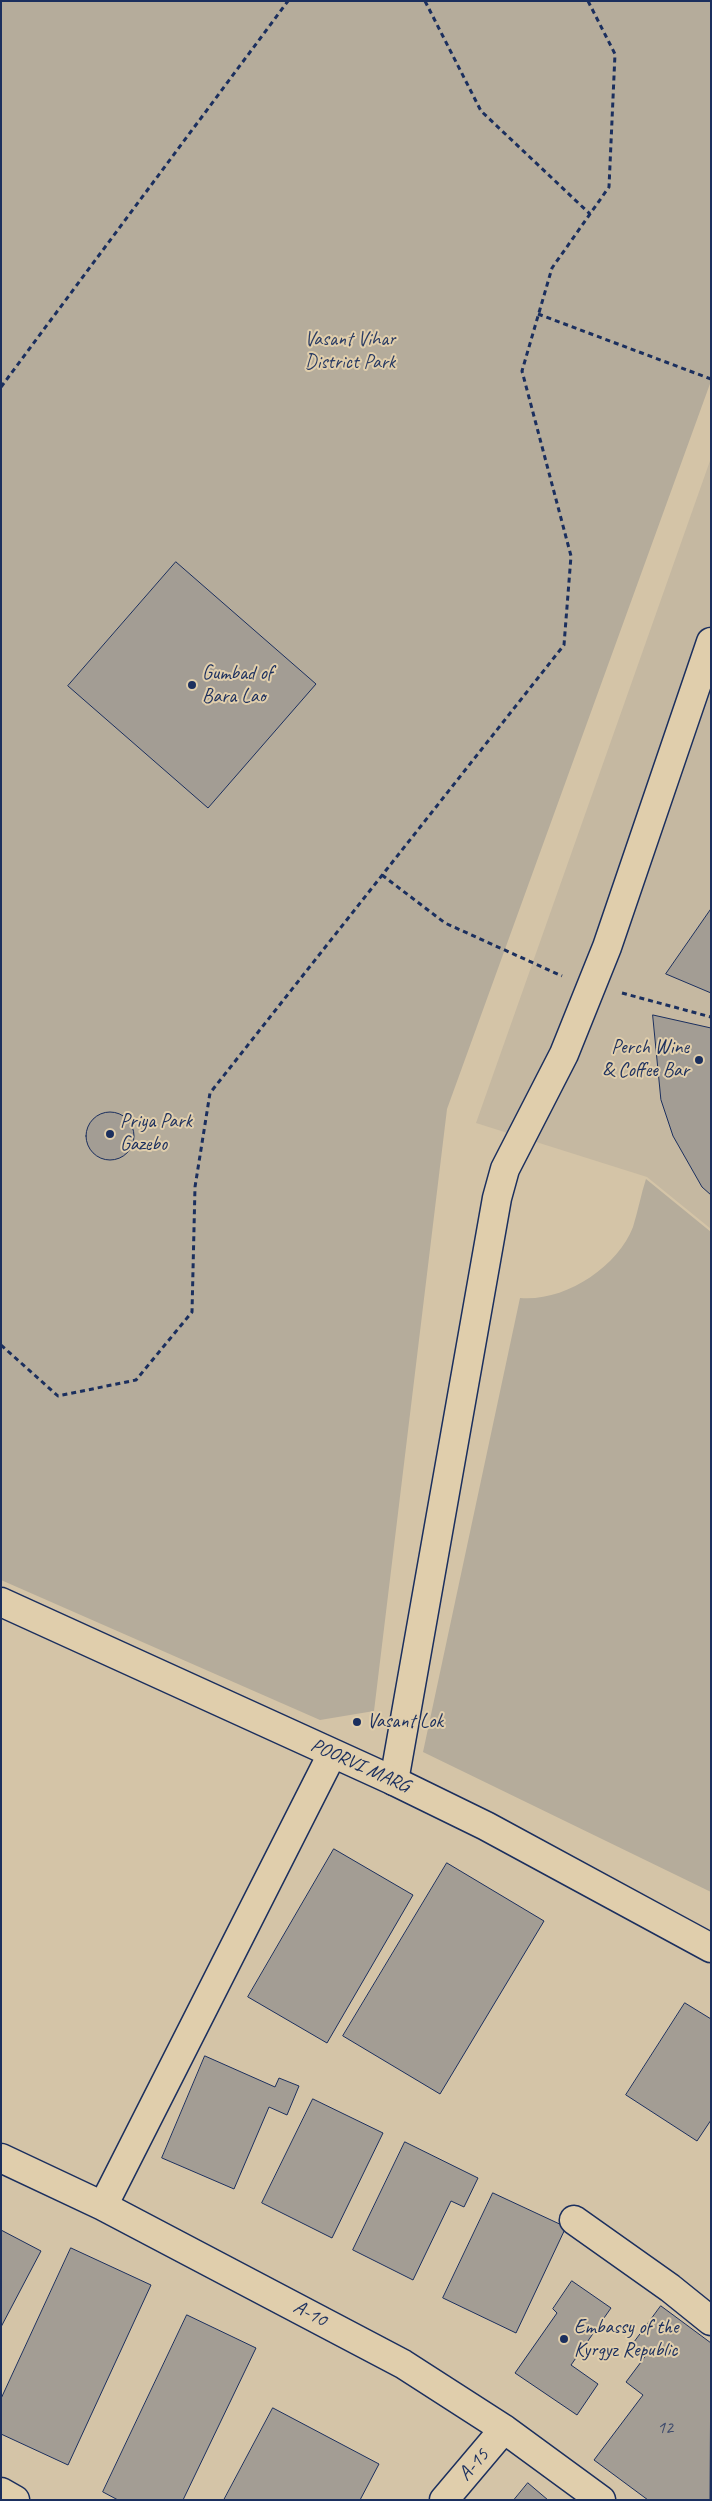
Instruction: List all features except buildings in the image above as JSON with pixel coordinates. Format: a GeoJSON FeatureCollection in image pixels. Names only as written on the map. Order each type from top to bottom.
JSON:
{"type":"FeatureCollection","features":[{"type":"Feature","properties":{"kind":"street"},"geometry":{"type":"LineString","coordinates":[[394,1781],[497,1198],[505,1169],[564,1054],[607,947],[711,642]]}},
{"type":"Feature","properties":{"kind":"street","name":"POORVI MARG"},"geometry":{"type":"LineString","coordinates":[[1,1602],[394,1781],[486,1826],[711,1948]]}},
{"type":"Feature","properties":{"kind":"street"},"geometry":{"type":"LineString","coordinates":[[103,2206],[332,1754]]}},
{"type":"Feature","properties":{"kind":"street","name":"A-10"},"geometry":{"type":"LineString","coordinates":[[1,2158],[103,2206],[403,2364],[504,2430],[601,2500]]}},
{"type":"Feature","properties":{"kind":"street"},"geometry":{"type":"LineString","coordinates":[[574,2220],[670,2288],[711,2321]]}},
{"type":"Feature","properties":{"kind":"street","name":"A-15"},"geometry":{"type":"LineString","coordinates":[[444,2500],[504,2430]]}},
{"type":"Feature","properties":{"kind":"street"},"geometry":{"type":"LineString","coordinates":[[1,2492],[15,2500]]}},
{"type":"Feature","properties":{"kind":"path"},"geometry":{"type":"LineString","coordinates":[[1,387],[288,1]]}},
{"type":"Feature","properties":{"kind":"path"},"geometry":{"type":"LineString","coordinates":[[425,1],[481,111],[590,214]]}},
{"type":"Feature","properties":{"kind":"path"},"geometry":{"type":"LineString","coordinates":[[1,1344],[58,1396],[136,1380],[192,1312],[195,1187],[210,1094],[564,645],[570,556],[522,371],[552,268],[609,188],[615,54],[588,1]]}},
{"type":"Feature","properties":{"kind":"path"},"geometry":{"type":"LineString","coordinates":[[538,314],[711,379]]}},
{"type":"Feature","properties":{"kind":"path"},"geometry":{"type":"LineString","coordinates":[[382,875],[445,922],[589,988],[627,993],[711,1017]]}},
{"type":"Feature","properties":{"kind":"shaded area"},"geometry":{"type":"Polygon","coordinates":[[[711,458],[711,1229],[647,1177],[476,1123],[711,458]]]}},
{"type":"Feature","properties":{"kind":"green space","name":"Vasant Vihar District Park"},"geometry":{"type":"Polygon","coordinates":[[[1,1],[711,1],[711,381],[447,1109],[374,1711],[320,1720],[1,1580],[1,1]]]}},
{"type":"Feature","properties":{"kind":"green space"},"geometry":{"type":"Polygon","coordinates":[[[646,1179],[711,1232],[711,1892],[423,1752],[520,1298],[537,1298],[571,1288],[602,1269],[615,1256],[633,1227],[646,1179]]]}},
{"type":"Feature","properties":{"kind":"place","name":"Gumbad of Bara Lao"},"geometry":{"type":"Point","coordinates":[192,685]}},
{"type":"Feature","properties":{"kind":"place","name":"Perch Wine & Coffee Bar"},"geometry":{"type":"Point","coordinates":[699,1060]}},
{"type":"Feature","properties":{"kind":"place","name":"Priya Park Gazebo"},"geometry":{"type":"Point","coordinates":[110,1134]}},
{"type":"Feature","properties":{"kind":"place","name":"Vasant Lok"},"geometry":{"type":"Point","coordinates":[357,1722]}},
{"type":"Feature","properties":{"kind":"place","name":"Embassy of the Kyrgyz Republic"},"geometry":{"type":"Point","coordinates":[564,2339]}}]}
